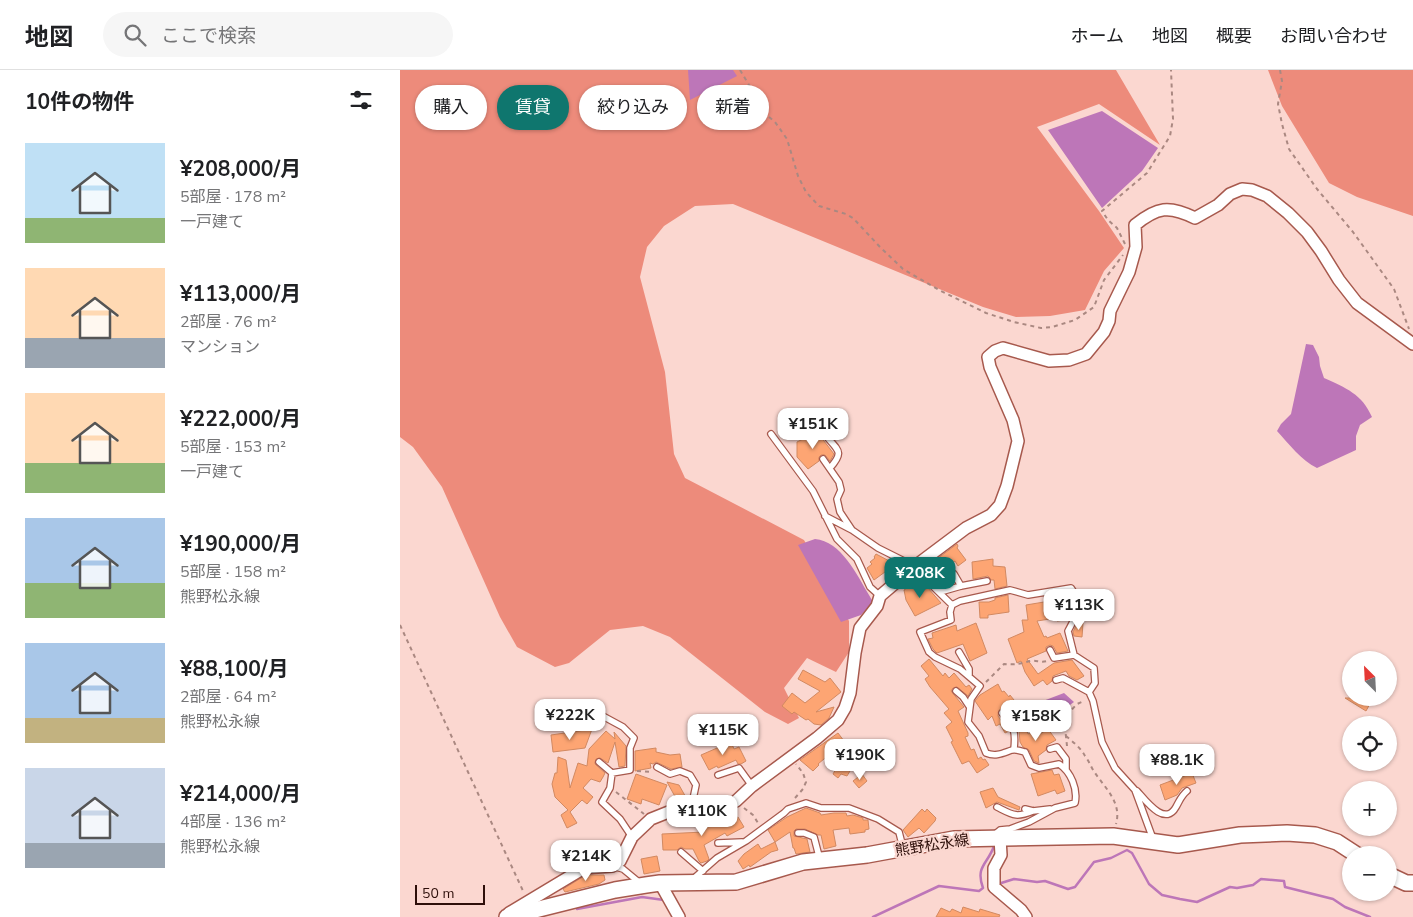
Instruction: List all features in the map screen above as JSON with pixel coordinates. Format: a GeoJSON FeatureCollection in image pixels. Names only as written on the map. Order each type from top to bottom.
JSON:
{"type":"FeatureCollection","features":[{"type":"Feature","properties":{"kind":"main road","name":"熊野松永線"},"geometry":{"type":"LineString","coordinates":[[505,917],[615,890],[660,882],[736,882],[803,862],[867,855],[954,838],[1113,836],[1178,845],[1264,833],[1315,835],[1342,846]]}},
{"type":"Feature","properties":{"kind":"main road"},"geometry":{"type":"LineString","coordinates":[[1397,879],[1406,883],[1413,883]]}},
{"type":"Feature","properties":{"kind":"street"},"geometry":{"type":"LineString","coordinates":[[505,917],[584,868],[612,866],[620,862],[632,837],[651,819],[676,809],[696,820],[736,801],[752,786],[838,720],[845,708],[850,693],[860,628],[877,606],[880,596],[914,567],[966,528],[991,516],[1000,505],[1007,486],[1018,441],[1013,420],[990,367],[988,357],[995,351],[1003,348],[1049,361],[1069,360],[1086,354],[1104,332],[1110,312],[1129,272],[1136,247],[1135,225],[1150,213],[1166,208],[1195,218],[1218,205],[1230,194],[1242,189],[1252,190],[1266,196],[1288,213],[1307,232],[1357,302],[1412,344]]}},
{"type":"Feature","properties":{"kind":"street"},"geometry":{"type":"LineString","coordinates":[[995,838],[1001,855],[994,868],[994,887],[1021,910],[1026,917]]}},
{"type":"Feature","properties":{"kind":"street"},"geometry":{"type":"LineString","coordinates":[[660,882],[679,917]]}},
{"type":"Feature","properties":{"kind":"lane"},"geometry":{"type":"LineString","coordinates":[[771,434],[812,491],[837,539],[857,558],[870,587],[880,596]]}},
{"type":"Feature","properties":{"kind":"lane"},"geometry":{"type":"LineString","coordinates":[[826,436],[838,453],[838,458],[830,468]]}},
{"type":"Feature","properties":{"kind":"lane"},"geometry":{"type":"LineString","coordinates":[[823,459],[839,482],[841,490],[837,499],[840,512],[852,530]]}},
{"type":"Feature","properties":{"kind":"lane"},"geometry":{"type":"LineString","coordinates":[[824,516],[852,530],[878,548],[914,567],[952,605]]}},
{"type":"Feature","properties":{"kind":"lane"},"geometry":{"type":"LineString","coordinates":[[954,574],[961,586]]}},
{"type":"Feature","properties":{"kind":"lane"},"geometry":{"type":"LineString","coordinates":[[940,592],[988,581]]}},
{"type":"Feature","properties":{"kind":"lane"},"geometry":{"type":"LineString","coordinates":[[952,605],[968,599],[1010,590],[1028,595],[1071,588],[1076,594],[1079,610],[1068,631],[1074,654],[1094,668],[1096,683],[1089,692]]}},
{"type":"Feature","properties":{"kind":"lane"},"geometry":{"type":"LineString","coordinates":[[952,605],[950,612],[951,620],[920,632],[929,652],[960,669],[980,686],[971,699],[968,722],[979,736],[986,753],[992,756],[1005,754],[1014,749],[1025,752],[1031,765],[1039,768],[1059,764],[1066,768]]}},
{"type":"Feature","properties":{"kind":"lane"},"geometry":{"type":"LineString","coordinates":[[1050,650],[1054,658],[1074,654]]}},
{"type":"Feature","properties":{"kind":"lane"},"geometry":{"type":"LineString","coordinates":[[959,652],[969,669],[969,676]]}},
{"type":"Feature","properties":{"kind":"lane"},"geometry":{"type":"LineString","coordinates":[[1056,680],[1063,678],[1089,692],[1102,742],[1115,768],[1158,812],[1164,815],[1169,814],[1176,809],[1182,796],[1188,791]]}},
{"type":"Feature","properties":{"kind":"lane"},"geometry":{"type":"LineString","coordinates":[[956,691],[969,706]]}},
{"type":"Feature","properties":{"kind":"lane"},"geometry":{"type":"LineString","coordinates":[[1002,713],[1014,728],[1014,749]]}},
{"type":"Feature","properties":{"kind":"lane"},"geometry":{"type":"LineString","coordinates":[[599,714],[623,727],[634,738],[630,748],[630,770],[612,773],[599,762]]}},
{"type":"Feature","properties":{"kind":"lane"},"geometry":{"type":"LineString","coordinates":[[997,807],[1012,815],[1020,816],[1033,811],[1075,803],[1076,790],[1066,768],[1066,759],[1057,747],[1050,749]]}},
{"type":"Feature","properties":{"kind":"lane"},"geometry":{"type":"LineString","coordinates":[[657,767],[670,774],[680,771],[690,775],[696,785],[693,799],[696,820]]}},
{"type":"Feature","properties":{"kind":"lane"},"geometry":{"type":"LineString","coordinates":[[718,775],[739,768],[752,786]]}},
{"type":"Feature","properties":{"kind":"lane"},"geometry":{"type":"LineString","coordinates":[[612,773],[610,788],[602,802],[620,819],[632,837]]}},
{"type":"Feature","properties":{"kind":"lane"},"geometry":{"type":"LineString","coordinates":[[1135,790],[1153,841]]}},
{"type":"Feature","properties":{"kind":"lane"},"geometry":{"type":"LineString","coordinates":[[688,883],[718,858],[762,830],[788,809],[806,803],[821,808],[837,807],[858,810],[899,832],[903,849]]}},
{"type":"Feature","properties":{"kind":"lane"},"geometry":{"type":"LineString","coordinates":[[995,838],[1000,830],[1010,829],[1029,822],[1055,808]]}},
{"type":"Feature","properties":{"kind":"lane"},"geometry":{"type":"LineString","coordinates":[[1025,809],[1033,811]]}},
{"type":"Feature","properties":{"kind":"lane"},"geometry":{"type":"LineString","coordinates":[[798,833],[814,837],[820,860]]}},
{"type":"Feature","properties":{"kind":"lane"},"geometry":{"type":"LineString","coordinates":[[718,842],[746,841]]}},
{"type":"Feature","properties":{"kind":"lane"},"geometry":{"type":"LineString","coordinates":[[681,852],[703,871]]}},
{"type":"Feature","properties":{"kind":"lane"},"geometry":{"type":"LineString","coordinates":[[612,866],[630,873],[642,886]]}},
{"type":"Feature","properties":{"kind":"path"},"geometry":{"type":"LineString","coordinates":[[740,70],[752,90],[757,104],[775,122],[787,139],[798,176],[806,192],[819,206],[853,218],[903,269],[939,290],[986,313],[1041,328],[1052,327],[1075,320],[1094,307],[1104,280],[1124,254]]}},
{"type":"Feature","properties":{"kind":"path"},"geometry":{"type":"LineString","coordinates":[[1128,248],[1117,228],[1102,211],[1147,173],[1170,136],[1172,119],[1171,70]]}},
{"type":"Feature","properties":{"kind":"path"},"geometry":{"type":"LineString","coordinates":[[1280,70],[1282,81],[1278,104],[1290,149],[1317,189],[1354,232],[1394,289],[1410,331],[1412,344]]}},
{"type":"Feature","properties":{"kind":"path"},"geometry":{"type":"LineString","coordinates":[[400,625],[528,901]]}},
{"type":"Feature","properties":{"kind":"path"},"geometry":{"type":"LineString","coordinates":[[978,690],[1004,664],[1018,665],[1032,661],[1044,662],[1054,658]]}},
{"type":"Feature","properties":{"kind":"path"},"geometry":{"type":"LineString","coordinates":[[1066,759],[1064,718],[1077,704],[1090,700],[1093,702]]}},
{"type":"Feature","properties":{"kind":"path"},"geometry":{"type":"LineString","coordinates":[[1066,736],[1085,754],[1091,768],[1115,802],[1119,816],[1113,836]]}},
{"type":"Feature","properties":{"kind":"path"},"geometry":{"type":"LineString","coordinates":[[788,809],[806,782],[803,773],[790,758]]}},
{"type":"Feature","properties":{"kind":"path"},"geometry":{"type":"LineString","coordinates":[[630,770],[670,774]]}},
{"type":"Feature","properties":{"kind":"path"},"geometry":{"type":"LineString","coordinates":[[610,788],[651,819]]}},
{"type":"Feature","properties":{"kind":"path"},"geometry":{"type":"LineString","coordinates":[[739,806],[753,815],[762,830]]}},
{"type":"Feature","properties":{"kind":"shaded area"},"geometry":{"type":"Polygon","coordinates":[[[400,70],[1116,70],[1160,145],[1099,104],[1037,127],[1124,248],[1104,271],[1085,310],[1050,316],[1016,317],[983,307],[733,204],[695,206],[664,226],[647,247],[640,277],[665,372],[674,454],[685,478],[804,540],[849,621],[849,652],[836,672],[807,658],[784,688],[799,718],[788,724],[765,712],[670,637],[643,626],[610,630],[569,663],[555,667],[517,647],[500,617],[442,487],[413,447],[400,437],[400,70]]]}},
{"type":"Feature","properties":{"kind":"shaded area"},"geometry":{"type":"Polygon","coordinates":[[[688,70],[733,70],[737,76],[719,85],[697,85],[697,96],[690,100],[688,70]]]}},
{"type":"Feature","properties":{"kind":"shaded area"},"geometry":{"type":"Polygon","coordinates":[[[1268,70],[1413,70],[1413,216],[1357,197],[1329,183],[1282,106],[1268,70]]]}},
{"type":"Feature","properties":{"kind":"shaded area"},"geometry":{"type":"Polygon","coordinates":[[[1102,111],[1158,148],[1142,171],[1102,208],[1048,130],[1102,111]]]}},
{"type":"Feature","properties":{"kind":"shaded area"},"geometry":{"type":"Polygon","coordinates":[[[1306,344],[1313,345],[1319,357],[1324,378],[1358,397],[1372,417],[1360,425],[1356,436],[1356,450],[1317,468],[1300,456],[1277,431],[1291,414],[1306,344]]]}},
{"type":"Feature","properties":{"kind":"shaded area"},"geometry":{"type":"Polygon","coordinates":[[[815,539],[824,541],[840,552],[859,578],[873,602],[861,615],[841,622],[798,545],[815,539]]]}},
{"type":"Feature","properties":{"kind":"shaded area"},"geometry":{"type":"Polygon","coordinates":[[[1064,693],[1074,702],[1063,710],[1062,714],[1054,715],[1052,710],[1043,701],[1064,693]]]}},
{"type":"Feature","properties":{"kind":"building"},"geometry":{"type":"Polygon","coordinates":[[[817,432],[834,454],[830,461],[825,455],[821,455],[819,461],[808,469],[797,457],[797,442],[817,432]]]}},
{"type":"Feature","properties":{"kind":"building"},"geometry":{"type":"Polygon","coordinates":[[[957,544],[957,548],[966,560],[958,566],[955,561],[941,572],[943,576],[936,581],[928,570],[932,568],[929,565],[957,544]]]}},
{"type":"Feature","properties":{"kind":"building"},"geometry":{"type":"Polygon","coordinates":[[[876,554],[900,568],[895,573],[889,569],[874,580],[867,568],[872,564],[870,562],[875,558],[876,554]]]}},
{"type":"Feature","properties":{"kind":"building"},"geometry":{"type":"Polygon","coordinates":[[[993,559],[993,566],[1005,567],[1007,586],[995,589],[994,580],[991,580],[988,576],[973,579],[972,562],[993,559]]]}},
{"type":"Feature","properties":{"kind":"building"},"geometry":{"type":"Polygon","coordinates":[[[913,581],[914,587],[917,586],[919,592],[928,588],[941,603],[915,616],[906,600],[904,590],[904,585],[913,581]]]}},
{"type":"Feature","properties":{"kind":"building"},"geometry":{"type":"Polygon","coordinates":[[[1008,595],[1009,612],[988,615],[988,618],[980,618],[979,602],[989,602],[995,600],[995,598],[1008,595]]]}},
{"type":"Feature","properties":{"kind":"building"},"geometry":{"type":"Polygon","coordinates":[[[1062,599],[1065,620],[1057,621],[1056,618],[1037,621],[1044,637],[1046,636],[1047,638],[1060,633],[1068,651],[1057,653],[1053,646],[1050,645],[1046,647],[1046,651],[1027,659],[1038,674],[1054,663],[1072,660],[1084,676],[1077,680],[1069,676],[1066,671],[1053,676],[1052,681],[1047,685],[1043,680],[1034,686],[1025,672],[1021,661],[1017,663],[1008,639],[1024,632],[1022,620],[1028,620],[1026,605],[1062,599]]]}},
{"type":"Feature","properties":{"kind":"building"},"geometry":{"type":"Polygon","coordinates":[[[976,623],[987,653],[970,661],[963,644],[937,653],[928,639],[933,638],[932,633],[956,625],[957,631],[976,623]]]}},
{"type":"Feature","properties":{"kind":"building"},"geometry":{"type":"Polygon","coordinates":[[[1083,623],[1082,637],[1074,636],[1073,632],[1076,626],[1083,623]]]}},
{"type":"Feature","properties":{"kind":"building"},"geometry":{"type":"Polygon","coordinates":[[[929,659],[943,676],[945,673],[949,678],[954,673],[966,687],[969,685],[972,689],[968,696],[957,687],[951,691],[964,707],[958,711],[968,733],[968,736],[965,737],[971,750],[974,749],[978,759],[981,757],[983,760],[985,759],[989,765],[977,773],[969,761],[962,764],[951,742],[953,741],[946,727],[952,722],[944,713],[949,709],[930,687],[925,679],[929,676],[921,666],[929,659]]]}},
{"type":"Feature","properties":{"kind":"building"},"geometry":{"type":"Polygon","coordinates":[[[803,670],[825,682],[830,678],[841,692],[816,712],[834,707],[829,718],[821,725],[814,724],[794,712],[792,714],[782,706],[792,693],[805,703],[820,691],[798,679],[803,670]]]}},
{"type":"Feature","properties":{"kind":"building"},"geometry":{"type":"Polygon","coordinates":[[[998,684],[1002,692],[1004,691],[1009,697],[1010,695],[1022,710],[1016,715],[1021,725],[1017,727],[1005,710],[1002,708],[999,710],[998,716],[1009,731],[1005,733],[1000,724],[996,726],[992,716],[988,720],[975,701],[980,695],[998,684]]]}},
{"type":"Feature","properties":{"kind":"building"},"geometry":{"type":"Polygon","coordinates":[[[1358,706],[1369,706],[1366,711],[1358,706]]]}},
{"type":"Feature","properties":{"kind":"building"},"geometry":{"type":"Polygon","coordinates":[[[592,729],[585,748],[553,752],[551,735],[592,729]]]}},
{"type":"Feature","properties":{"kind":"building"},"geometry":{"type":"Polygon","coordinates":[[[1026,729],[1028,734],[1035,730],[1038,735],[1048,729],[1056,740],[1047,745],[1046,750],[1038,756],[1039,763],[1034,761],[1029,750],[1023,747],[1020,742],[1019,730],[1026,729]]]}},
{"type":"Feature","properties":{"kind":"building"},"geometry":{"type":"Polygon","coordinates":[[[606,731],[615,739],[614,732],[626,746],[625,766],[619,767],[615,742],[608,763],[600,758],[596,759],[595,764],[605,773],[600,782],[591,779],[583,788],[593,797],[587,804],[582,800],[570,812],[577,823],[567,828],[561,815],[568,810],[555,797],[552,784],[555,773],[557,773],[558,757],[566,760],[570,788],[578,763],[587,766],[589,749],[606,731]]]}},
{"type":"Feature","properties":{"kind":"building"},"geometry":{"type":"Polygon","coordinates":[[[838,733],[844,741],[843,743],[818,764],[813,771],[800,760],[838,733]]]}},
{"type":"Feature","properties":{"kind":"building"},"geometry":{"type":"Polygon","coordinates":[[[731,742],[734,749],[739,747],[746,761],[738,764],[736,760],[709,770],[701,755],[731,742]]]}},
{"type":"Feature","properties":{"kind":"building"},"geometry":{"type":"Polygon","coordinates":[[[656,748],[656,752],[670,755],[680,754],[682,767],[671,769],[656,762],[650,763],[651,768],[635,771],[635,751],[656,748]]]}},
{"type":"Feature","properties":{"kind":"building"},"geometry":{"type":"Polygon","coordinates":[[[845,754],[856,761],[847,776],[841,774],[838,778],[833,774],[845,754]]]}},
{"type":"Feature","properties":{"kind":"building"},"geometry":{"type":"Polygon","coordinates":[[[1052,770],[1054,775],[1059,774],[1065,791],[1057,794],[1055,790],[1038,796],[1031,774],[1052,770]]]}},
{"type":"Feature","properties":{"kind":"building"},"geometry":{"type":"Polygon","coordinates":[[[1192,773],[1196,783],[1182,788],[1177,795],[1165,800],[1160,785],[1192,773]]]}},
{"type":"Feature","properties":{"kind":"building"},"geometry":{"type":"Polygon","coordinates":[[[636,774],[667,785],[659,805],[642,799],[641,804],[627,799],[636,774]]]}},
{"type":"Feature","properties":{"kind":"building"},"geometry":{"type":"Polygon","coordinates":[[[862,774],[867,781],[859,788],[853,781],[862,774]]]}},
{"type":"Feature","properties":{"kind":"building"},"geometry":{"type":"Polygon","coordinates":[[[667,782],[679,785],[688,801],[683,804],[678,802],[667,782]]]}},
{"type":"Feature","properties":{"kind":"building"},"geometry":{"type":"Polygon","coordinates":[[[993,788],[998,797],[1020,807],[1019,810],[997,802],[986,808],[980,792],[993,788]]]}},
{"type":"Feature","properties":{"kind":"building"},"geometry":{"type":"Polygon","coordinates":[[[806,808],[821,815],[846,813],[847,816],[853,815],[863,818],[863,820],[868,820],[869,829],[865,830],[865,832],[850,834],[849,828],[833,830],[836,846],[824,849],[821,835],[805,829],[796,829],[794,836],[807,839],[810,852],[796,854],[790,832],[775,842],[768,830],[787,817],[806,808]]]}},
{"type":"Feature","properties":{"kind":"building"},"geometry":{"type":"Polygon","coordinates":[[[922,809],[925,812],[927,809],[936,818],[935,821],[924,833],[919,828],[908,837],[903,830],[922,809]]]}},
{"type":"Feature","properties":{"kind":"building"},"geometry":{"type":"Polygon","coordinates":[[[730,813],[734,818],[738,817],[744,827],[727,836],[725,833],[704,845],[709,859],[707,861],[701,863],[693,849],[681,847],[677,850],[663,850],[662,834],[704,832],[702,828],[730,813]]]}},
{"type":"Feature","properties":{"kind":"building"},"geometry":{"type":"Polygon","coordinates":[[[775,842],[778,850],[771,852],[750,867],[749,865],[743,869],[738,861],[744,854],[758,844],[761,849],[775,842]]]}},
{"type":"Feature","properties":{"kind":"building"},"geometry":{"type":"Polygon","coordinates":[[[657,856],[660,871],[644,874],[641,859],[657,856]]]}},
{"type":"Feature","properties":{"kind":"building"},"geometry":{"type":"Polygon","coordinates":[[[586,875],[604,875],[605,880],[599,884],[565,892],[563,889],[586,875]]]}},
{"type":"Feature","properties":{"kind":"building"},"geometry":{"type":"Polygon","coordinates":[[[963,907],[979,912],[980,909],[1000,915],[999,917],[936,917],[941,908],[950,912],[952,909],[961,913],[963,907]]]}},
{"type":"Feature","properties":{"kind":"waterway"},"geometry":{"type":"LineString","coordinates":[[873,917],[939,886],[979,891],[983,888],[980,875],[981,870],[994,846]]}},
{"type":"Feature","properties":{"kind":"waterway"},"geometry":{"type":"LineString","coordinates":[[998,884],[1014,879],[1037,882],[1045,881],[1068,889],[1075,887],[1094,862],[1111,858],[1127,850],[1132,853],[1149,884],[1162,895],[1197,902],[1230,887],[1237,888],[1253,885],[1261,879],[1284,881],[1285,887],[1333,899],[1345,907],[1370,917]]}},
{"type":"Feature","properties":{"kind":"waterway"},"geometry":{"type":"LineString","coordinates":[[577,909],[642,897],[664,900]]}}]}
